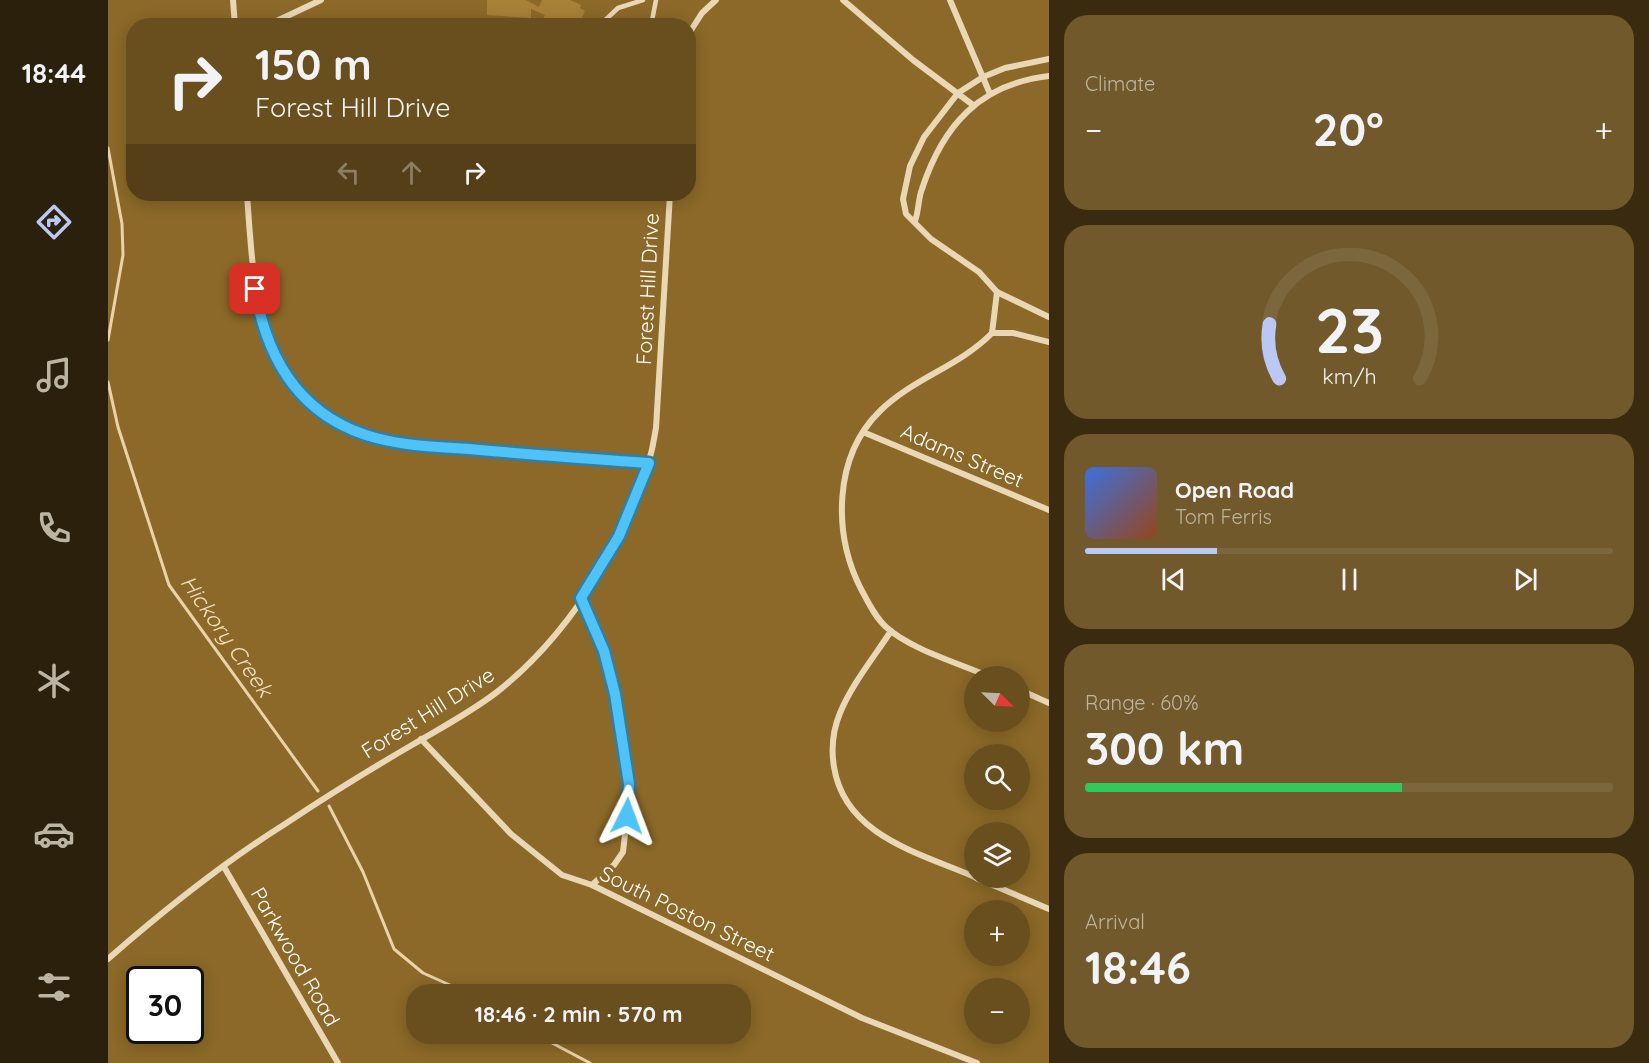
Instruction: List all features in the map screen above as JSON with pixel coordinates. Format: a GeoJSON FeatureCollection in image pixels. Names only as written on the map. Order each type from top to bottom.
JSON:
{"type":"FeatureCollection","features":[{"type":"Feature","properties":{"kind":"street"},"geometry":{"type":"LineString","coordinates":[[233,0],[234,18]]}},
{"type":"Feature","properties":{"kind":"street"},"geometry":{"type":"LineString","coordinates":[[283,18],[321,0]]}},
{"type":"Feature","properties":{"kind":"street"},"geometry":{"type":"LineString","coordinates":[[696,22],[716,0]]}},
{"type":"Feature","properties":{"kind":"street"},"geometry":{"type":"LineString","coordinates":[[843,0],[913,60],[973,105]]}},
{"type":"Feature","properties":{"kind":"street"},"geometry":{"type":"LineString","coordinates":[[950,0],[990,94]]}},
{"type":"Feature","properties":{"kind":"street"},"geometry":{"type":"LineString","coordinates":[[1049,59],[1028,62],[983,77],[958,93],[924,137],[910,166],[903,199],[906,214],[931,239],[979,272],[997,292],[1049,317]]}},
{"type":"Feature","properties":{"kind":"street"},"geometry":{"type":"LineString","coordinates":[[915,221],[920,192],[935,153],[973,105],[1006,85],[1049,75]]}},
{"type":"Feature","properties":{"kind":"street"},"geometry":{"type":"LineString","coordinates":[[248,201],[255,289],[268,344],[277,363],[303,396],[328,417],[356,431],[393,442],[649,463]]}},
{"type":"Feature","properties":{"kind":"street","name":"Forest Hill Drive"},"geometry":{"type":"LineString","coordinates":[[108,959],[224,867],[283,824],[498,691],[540,651],[581,598],[619,536],[649,463],[656,428],[670,201]]}},
{"type":"Feature","properties":{"kind":"street"},"geometry":{"type":"LineString","coordinates":[[992,333],[997,292]]}},
{"type":"Feature","properties":{"kind":"street"},"geometry":{"type":"LineString","coordinates":[[966,666],[891,631],[875,614],[857,582],[842,528],[842,501],[846,480],[863,432],[881,410],[895,398],[992,333],[1013,333],[1049,342]]}},
{"type":"Feature","properties":{"kind":"street","name":"Adams Street"},"geometry":{"type":"LineString","coordinates":[[863,432],[1049,510]]}},
{"type":"Feature","properties":{"kind":"street"},"geometry":{"type":"LineString","coordinates":[[581,598],[612,680],[629,799],[623,852],[609,870],[592,885]]}},
{"type":"Feature","properties":{"kind":"street"},"geometry":{"type":"LineString","coordinates":[[891,631],[839,715],[832,744],[839,787],[854,812],[876,832],[964,872]]}},
{"type":"Feature","properties":{"kind":"street"},"geometry":{"type":"LineString","coordinates":[[1030,694],[1049,702]]}},
{"type":"Feature","properties":{"kind":"street","name":"South Poston Street"},"geometry":{"type":"LineString","coordinates":[[421,740],[490,814],[532,852],[562,875],[592,885],[862,1018],[977,1063]]}},
{"type":"Feature","properties":{"kind":"street","name":"Parkwood Road"},"geometry":{"type":"LineString","coordinates":[[224,867],[338,1063]]}},
{"type":"Feature","properties":{"kind":"street"},"geometry":{"type":"LineString","coordinates":[[1001,888],[1049,909]]}},
{"type":"Feature","properties":{"kind":"lane"},"geometry":{"type":"LineString","coordinates":[[607,18],[618,8],[643,0]]}},
{"type":"Feature","properties":{"kind":"lane"},"geometry":{"type":"LineString","coordinates":[[653,18],[656,0]]}},
{"type":"Feature","properties":{"kind":"building"},"geometry":{"type":"Polygon","coordinates":[[[487,0],[526,0],[539,7],[542,0],[570,0],[581,5],[580,8],[585,11],[582,18],[544,18],[545,15],[531,9],[531,18],[487,15],[487,0]]]}},
{"type":"Feature","properties":{"kind":"waterway","name":"Hickory Creek"},"geometry":{"type":"LineString","coordinates":[[108,148],[122,224],[123,255],[108,340]]}},
{"type":"Feature","properties":{"kind":"waterway","name":"Hickory Creek"},"geometry":{"type":"LineString","coordinates":[[108,382],[118,427],[169,585],[318,791]]}},
{"type":"Feature","properties":{"kind":"waterway","name":"Hickory Creek"},"geometry":{"type":"LineString","coordinates":[[329,806],[363,872],[394,949],[423,973],[448,984]]}},
{"type":"Feature","properties":{"kind":"waterway","name":"Hickory Creek"},"geometry":{"type":"LineString","coordinates":[[554,1044],[590,1063]]}},
{"type":"Feature","properties":{"kind":"route"},"geometry":{"type":"LineString","coordinates":[[255,289],[268,344],[277,363],[303,396],[320,411],[356,431],[393,442],[419,445],[649,463],[632,510],[619,536],[581,598],[604,651],[618,708],[629,784],[627,816]]}}]}
